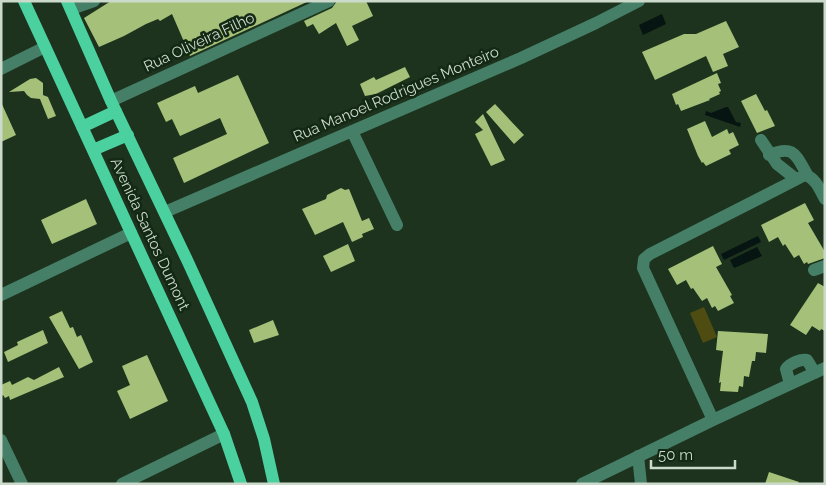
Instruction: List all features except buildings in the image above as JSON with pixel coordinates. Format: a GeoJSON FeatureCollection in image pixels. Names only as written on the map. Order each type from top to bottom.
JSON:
{"type":"FeatureCollection","features":[{"type":"Feature","properties":{"kind":"main road","name":"Avenida Santos Dumont"},"geometry":{"type":"LineString","coordinates":[[24,1],[224,434],[241,484]]}},
{"type":"Feature","properties":{"kind":"main road","name":"Avenida Santos Dumont"},"geometry":{"type":"LineString","coordinates":[[69,5],[252,402],[264,440],[274,484]]}},
{"type":"Feature","properties":{"kind":"main road"},"geometry":{"type":"LineString","coordinates":[[82,127],[114,106]]}},
{"type":"Feature","properties":{"kind":"main road"},"geometry":{"type":"LineString","coordinates":[[93,150],[128,135]]}},
{"type":"Feature","properties":{"kind":"street"},"geometry":{"type":"LineString","coordinates":[[69,5],[94,1]]}},
{"type":"Feature","properties":{"kind":"street","name":"Rua Oliveira Filho"},"geometry":{"type":"LineString","coordinates":[[114,106],[329,1]]}},
{"type":"Feature","properties":{"kind":"street","name":"Rua Manoel Rodrigues Monteiro"},"geometry":{"type":"LineString","coordinates":[[165,212],[521,58],[639,1]]}},
{"type":"Feature","properties":{"kind":"street"},"geometry":{"type":"LineString","coordinates":[[1,69],[45,47]]}},
{"type":"Feature","properties":{"kind":"street"},"geometry":{"type":"LineString","coordinates":[[352,131],[397,224]]}},
{"type":"Feature","properties":{"kind":"street"},"geometry":{"type":"LineString","coordinates":[[761,140],[776,164],[816,182],[825,199]]}},
{"type":"Feature","properties":{"kind":"street"},"geometry":{"type":"LineString","coordinates":[[769,155],[780,150],[791,150],[795,153],[802,177]]}},
{"type":"Feature","properties":{"kind":"street"},"geometry":{"type":"LineString","coordinates":[[713,420],[643,268],[643,262],[650,254],[802,177]]}},
{"type":"Feature","properties":{"kind":"street"},"geometry":{"type":"LineString","coordinates":[[1,295],[131,233]]}},
{"type":"Feature","properties":{"kind":"street"},"geometry":{"type":"LineString","coordinates":[[582,484],[820,370]]}},
{"type":"Feature","properties":{"kind":"street"},"geometry":{"type":"LineString","coordinates":[[122,484],[224,434]]}},
{"type":"Feature","properties":{"kind":"street"},"geometry":{"type":"LineString","coordinates":[[1,440],[22,484]]}},
{"type":"Feature","properties":{"kind":"street"},"geometry":{"type":"LineString","coordinates":[[638,456],[641,484]]}},
{"type":"Feature","properties":{"kind":"shaded area"},"geometry":{"type":"Polygon","coordinates":[[[662,14],[666,24],[643,35],[639,25],[662,14]]]}},
{"type":"Feature","properties":{"kind":"shaded area"},"geometry":{"type":"Polygon","coordinates":[[[728,107],[736,122],[741,123],[740,127],[705,115],[706,111],[711,113],[728,107]]]}},
{"type":"Feature","properties":{"kind":"shaded area"},"geometry":{"type":"Polygon","coordinates":[[[758,236],[761,242],[724,260],[721,254],[758,236]]]}},
{"type":"Feature","properties":{"kind":"shaded area"},"geometry":{"type":"Polygon","coordinates":[[[757,247],[762,256],[734,268],[730,260],[757,247]]]}},
{"type":"Feature","properties":{"kind":"shaded area"},"geometry":{"type":"Polygon","coordinates":[[[704,307],[717,337],[703,343],[690,313],[704,307]]]}}]}
